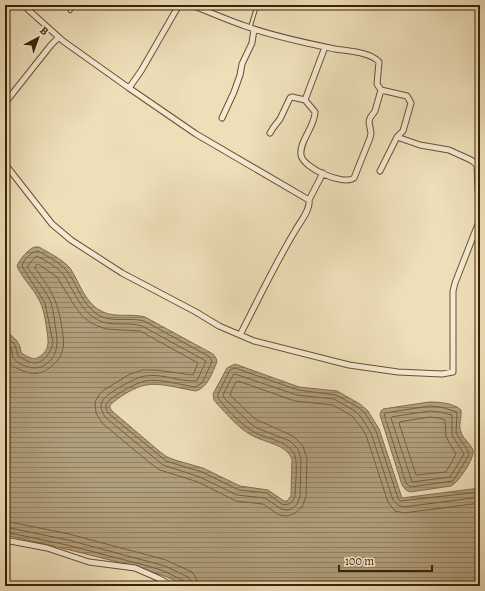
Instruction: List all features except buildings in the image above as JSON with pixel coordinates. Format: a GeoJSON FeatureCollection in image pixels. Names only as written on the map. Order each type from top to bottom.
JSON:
{"type":"FeatureCollection","features":[{"type":"Feature","properties":{"kind":"street"},"geometry":{"type":"LineString","coordinates":[[23,5],[58,38],[196,134],[309,200]]}},
{"type":"Feature","properties":{"kind":"street"},"geometry":{"type":"LineString","coordinates":[[130,87],[141,71],[179,5]]}},
{"type":"Feature","properties":{"kind":"street"},"geometry":{"type":"LineString","coordinates":[[191,5],[252,29],[305,43],[357,52],[376,58],[378,62],[377,84],[380,90],[375,111],[369,122],[371,133],[370,138],[353,178],[350,180],[333,178],[304,162],[301,156],[302,147],[315,118],[315,112],[305,100],[290,97],[280,119],[270,133]]}},
{"type":"Feature","properties":{"kind":"street"},"geometry":{"type":"LineString","coordinates":[[222,118],[236,86],[242,64],[252,43],[252,29]]}},
{"type":"Feature","properties":{"kind":"street"},"geometry":{"type":"LineString","coordinates":[[5,103],[58,38]]}},
{"type":"Feature","properties":{"kind":"street"},"geometry":{"type":"LineString","coordinates":[[305,100],[325,47]]}},
{"type":"Feature","properties":{"kind":"street"},"geometry":{"type":"LineString","coordinates":[[380,90],[404,95],[410,100],[411,103],[405,127],[397,137],[380,171]]}},
{"type":"Feature","properties":{"kind":"street"},"geometry":{"type":"LineString","coordinates":[[397,137],[420,145],[449,150],[471,160],[477,166],[480,202]]}},
{"type":"Feature","properties":{"kind":"street"},"geometry":{"type":"LineString","coordinates":[[5,164],[52,224],[71,240],[122,273],[196,312],[219,326],[254,341],[349,366],[398,372],[442,374],[451,373],[454,370],[453,291],[480,219]]}},
{"type":"Feature","properties":{"kind":"street"},"geometry":{"type":"LineString","coordinates":[[240,335],[293,233],[308,208],[310,203],[309,200],[323,173]]}},
{"type":"Feature","properties":{"kind":"street"},"geometry":{"type":"LineString","coordinates":[[5,540],[48,548],[89,562],[135,568],[172,586]]}},
{"type":"Feature","properties":{"kind":"lane"},"geometry":{"type":"LineString","coordinates":[[70,10],[75,5]]}},
{"type":"Feature","properties":{"kind":"lane"},"geometry":{"type":"LineString","coordinates":[[252,29],[257,5]]}},
{"type":"Feature","properties":{"kind":"water"},"geometry":{"type":"Polygon","coordinates":[[[35,247],[39,247],[55,256],[67,265],[87,299],[103,312],[113,315],[134,315],[145,317],[213,354],[216,358],[217,362],[207,383],[196,391],[151,384],[127,393],[110,405],[112,411],[159,451],[167,457],[203,468],[240,486],[268,490],[284,501],[287,501],[291,496],[292,459],[289,454],[275,444],[253,436],[243,430],[218,405],[214,400],[213,394],[227,368],[235,364],[299,387],[337,391],[360,404],[368,411],[379,429],[402,498],[480,488],[480,586],[186,586],[168,577],[139,568],[84,553],[5,535],[5,330],[14,337],[20,346],[21,353],[30,358],[35,359],[43,354],[47,349],[48,343],[46,322],[42,306],[36,294],[17,266],[24,255],[35,247]]]}},
{"type":"Feature","properties":{"kind":"water"},"geometry":{"type":"Polygon","coordinates":[[[429,402],[450,404],[461,410],[460,429],[463,437],[472,448],[473,454],[465,470],[458,480],[451,486],[410,492],[402,485],[380,415],[383,409],[429,402]]]}}]}
